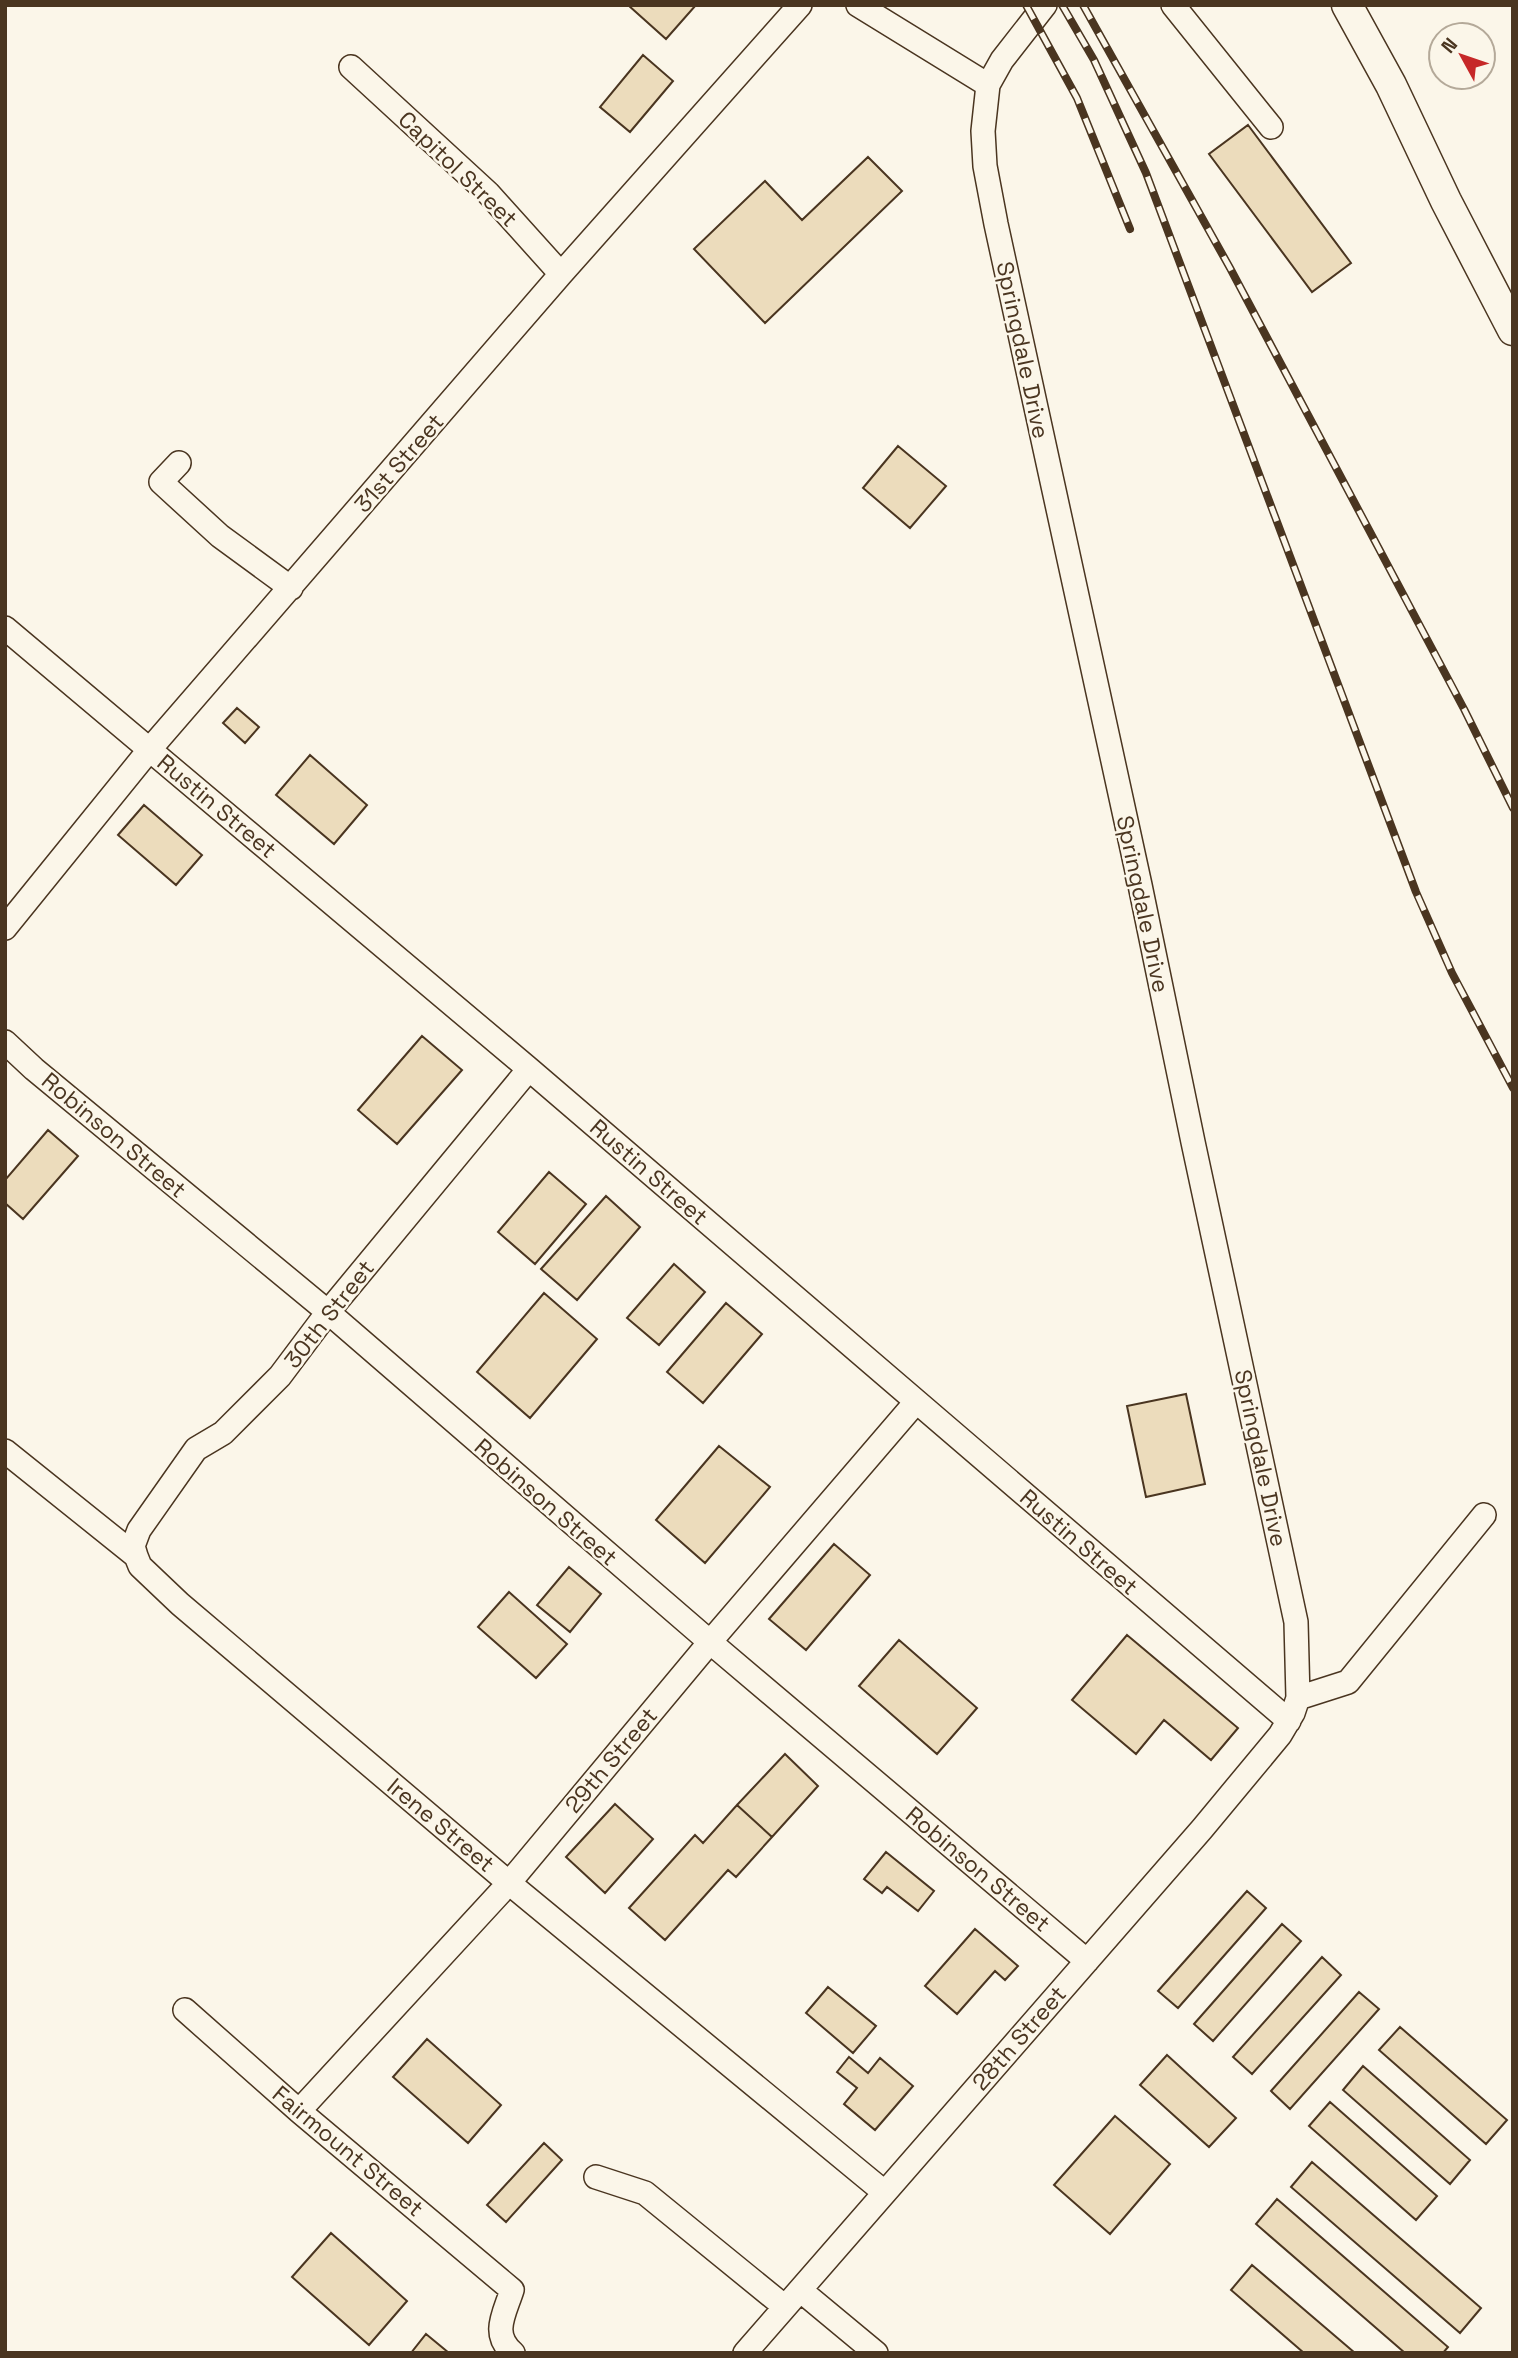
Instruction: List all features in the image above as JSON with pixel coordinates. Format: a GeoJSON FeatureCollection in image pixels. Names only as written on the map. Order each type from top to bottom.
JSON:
{"type":"FeatureCollection","features":[{"type":"Feature","properties":{"kind":"main road"},"geometry":{"type":"LineString","coordinates":[[1347,5],[1391,85],[1446,201],[1513,330]]}},
{"type":"Feature","properties":{"kind":"street","name":"31st Street"},"geometry":{"type":"LineString","coordinates":[[5,928],[150,749],[561,274],[800,5]]}},
{"type":"Feature","properties":{"kind":"street"},"geometry":{"type":"LineString","coordinates":[[859,5],[988,85],[1002,60],[1045,5]]}},
{"type":"Feature","properties":{"kind":"street"},"geometry":{"type":"LineString","coordinates":[[1173,5],[1271,127]]}},
{"type":"Feature","properties":{"kind":"street","name":"Capitol Street"},"geometry":{"type":"LineString","coordinates":[[351,67],[488,193],[561,274]]}},
{"type":"Feature","properties":{"kind":"street","name":"Springdale Drive"},"geometry":{"type":"LineString","coordinates":[[988,85],[983,131],[985,166],[996,224],[1296,1622],[1298,1698],[1289,1721]]}},
{"type":"Feature","properties":{"kind":"street"},"geometry":{"type":"LineString","coordinates":[[179,463],[161,482],[220,536],[291,588]]}},
{"type":"Feature","properties":{"kind":"street","name":"Rustin Street"},"geometry":{"type":"LineString","coordinates":[[5,628],[528,1069],[1289,1721]]}},
{"type":"Feature","properties":{"kind":"street","name":"Robinson Street"},"geometry":{"type":"LineString","coordinates":[[5,1042],[34,1069],[328,1312],[710,1642],[1087,1961]]}},
{"type":"Feature","properties":{"kind":"street","name":"30th Street"},"geometry":{"type":"LineString","coordinates":[[136,1556],[133,1546],[139,1530],[196,1449],[223,1433],[280,1376],[328,1312],[528,1069]]}},
{"type":"Feature","properties":{"kind":"street","name":"29th Street"},"geometry":{"type":"LineString","coordinates":[[299,2111],[509,1883],[710,1642],[916,1402]]}},
{"type":"Feature","properties":{"kind":"street","name":"Irene Street"},"geometry":{"type":"LineString","coordinates":[[5,1451],[136,1556],[140,1566],[180,1604],[509,1883],[884,2192]]}},
{"type":"Feature","properties":{"kind":"street"},"geometry":{"type":"LineString","coordinates":[[1298,1698],[1348,1682],[1484,1515]]}},
{"type":"Feature","properties":{"kind":"street","name":"28th Street"},"geometry":{"type":"LineString","coordinates":[[745,2353],[1202,1829],[1289,1721]]}},
{"type":"Feature","properties":{"kind":"street","name":"Fairmount Street"},"geometry":{"type":"LineString","coordinates":[[185,2010],[299,2111],[512,2290],[499,2331],[502,2344],[513,2353]]}},
{"type":"Feature","properties":{"kind":"street"},"geometry":{"type":"LineString","coordinates":[[596,2178],[645,2193],[792,2299],[876,2353]]}},
{"type":"Feature","properties":{"kind":"building"},"geometry":{"type":"Polygon","coordinates":[[[628,5],[696,5],[666,39],[628,5]]]}},
{"type":"Feature","properties":{"kind":"building"},"geometry":{"type":"Polygon","coordinates":[[[643,55],[673,81],[630,132],[600,107],[643,55]]]}},
{"type":"Feature","properties":{"kind":"building"},"geometry":{"type":"Polygon","coordinates":[[[1248,125],[1351,263],[1312,292],[1209,154],[1248,125]]]}},
{"type":"Feature","properties":{"kind":"building"},"geometry":{"type":"Polygon","coordinates":[[[868,157],[902,191],[765,323],[694,249],[765,181],[802,220],[868,157]]]}},
{"type":"Feature","properties":{"kind":"building"},"geometry":{"type":"Polygon","coordinates":[[[898,446],[946,486],[910,528],[863,488],[898,446]]]}},
{"type":"Feature","properties":{"kind":"building"},"geometry":{"type":"Polygon","coordinates":[[[237,708],[259,727],[245,743],[223,723],[237,708]]]}},
{"type":"Feature","properties":{"kind":"building"},"geometry":{"type":"Polygon","coordinates":[[[310,755],[367,805],[334,844],[276,795],[310,755]]]}},
{"type":"Feature","properties":{"kind":"building"},"geometry":{"type":"Polygon","coordinates":[[[144,805],[202,855],[176,885],[118,835],[144,805]]]}},
{"type":"Feature","properties":{"kind":"building"},"geometry":{"type":"Polygon","coordinates":[[[422,1036],[462,1070],[397,1144],[358,1110],[422,1036]]]}},
{"type":"Feature","properties":{"kind":"building"},"geometry":{"type":"Polygon","coordinates":[[[48,1130],[78,1156],[23,1219],[5,1203],[5,1180],[48,1130]]]}},
{"type":"Feature","properties":{"kind":"building"},"geometry":{"type":"Polygon","coordinates":[[[549,1172],[586,1204],[535,1264],[498,1232],[549,1172]]]}},
{"type":"Feature","properties":{"kind":"building"},"geometry":{"type":"Polygon","coordinates":[[[606,1196],[640,1227],[577,1300],[541,1269],[606,1196]]]}},
{"type":"Feature","properties":{"kind":"building"},"geometry":{"type":"Polygon","coordinates":[[[674,1264],[705,1292],[659,1345],[627,1318],[674,1264]]]}},
{"type":"Feature","properties":{"kind":"building"},"geometry":{"type":"Polygon","coordinates":[[[544,1293],[597,1339],[530,1418],[477,1372],[544,1293]]]}},
{"type":"Feature","properties":{"kind":"building"},"geometry":{"type":"Polygon","coordinates":[[[726,1303],[762,1334],[703,1403],[667,1372],[726,1303]]]}},
{"type":"Feature","properties":{"kind":"building"},"geometry":{"type":"Polygon","coordinates":[[[1186,1394],[1205,1484],[1146,1497],[1127,1406],[1186,1394]]]}},
{"type":"Feature","properties":{"kind":"building"},"geometry":{"type":"Polygon","coordinates":[[[719,1446],[770,1487],[705,1563],[656,1520],[719,1446]]]}},
{"type":"Feature","properties":{"kind":"building"},"geometry":{"type":"Polygon","coordinates":[[[834,1544],[870,1575],[806,1650],[769,1619],[834,1544]]]}},
{"type":"Feature","properties":{"kind":"building"},"geometry":{"type":"Polygon","coordinates":[[[569,1567],[601,1594],[570,1632],[537,1605],[569,1567]]]}},
{"type":"Feature","properties":{"kind":"building"},"geometry":{"type":"Polygon","coordinates":[[[509,1592],[567,1644],[536,1678],[478,1627],[509,1592]]]}},
{"type":"Feature","properties":{"kind":"building"},"geometry":{"type":"Polygon","coordinates":[[[1127,1635],[1238,1728],[1211,1760],[1164,1720],[1136,1754],[1072,1700],[1127,1635]]]}},
{"type":"Feature","properties":{"kind":"building"},"geometry":{"type":"Polygon","coordinates":[[[899,1640],[977,1708],[937,1754],[859,1686],[899,1640]]]}},
{"type":"Feature","properties":{"kind":"building"},"geometry":{"type":"Polygon","coordinates":[[[785,1754],[818,1786],[772,1837],[737,1805],[785,1754]]]}},
{"type":"Feature","properties":{"kind":"building"},"geometry":{"type":"Polygon","coordinates":[[[615,1804],[653,1839],[605,1893],[566,1857],[615,1804]]]}},
{"type":"Feature","properties":{"kind":"building"},"geometry":{"type":"Polygon","coordinates":[[[737,1805],[772,1837],[736,1877],[728,1870],[665,1940],[629,1908],[695,1835],[703,1843],[737,1805]]]}},
{"type":"Feature","properties":{"kind":"building"},"geometry":{"type":"Polygon","coordinates":[[[886,1852],[934,1891],[918,1911],[887,1887],[882,1893],[864,1879],[886,1852]]]}},
{"type":"Feature","properties":{"kind":"building"},"geometry":{"type":"Polygon","coordinates":[[[1247,1891],[1266,1908],[1178,2008],[1158,1991],[1247,1891]]]}},
{"type":"Feature","properties":{"kind":"building"},"geometry":{"type":"Polygon","coordinates":[[[1282,1924],[1301,1941],[1213,2041],[1194,2024],[1282,1924]]]}},
{"type":"Feature","properties":{"kind":"building"},"geometry":{"type":"Polygon","coordinates":[[[975,1929],[1018,1966],[1005,1980],[995,1971],[957,2014],[925,1986],[975,1929]]]}},
{"type":"Feature","properties":{"kind":"building"},"geometry":{"type":"Polygon","coordinates":[[[1322,1957],[1341,1975],[1252,2074],[1233,2057],[1322,1957]]]}},
{"type":"Feature","properties":{"kind":"building"},"geometry":{"type":"Polygon","coordinates":[[[828,1987],[876,2026],[853,2053],[806,2013],[828,1987]]]}},
{"type":"Feature","properties":{"kind":"building"},"geometry":{"type":"Polygon","coordinates":[[[1359,1992],[1379,2009],[1290,2109],[1271,2091],[1359,1992]]]}},
{"type":"Feature","properties":{"kind":"building"},"geometry":{"type":"Polygon","coordinates":[[[1400,2027],[1507,2120],[1486,2144],[1379,2050],[1400,2027]]]}},
{"type":"Feature","properties":{"kind":"building"},"geometry":{"type":"Polygon","coordinates":[[[427,2039],[501,2105],[468,2143],[393,2077],[427,2039]]]}},
{"type":"Feature","properties":{"kind":"building"},"geometry":{"type":"Polygon","coordinates":[[[1167,2055],[1236,2118],[1209,2147],[1140,2085],[1167,2055]]]}},
{"type":"Feature","properties":{"kind":"building"},"geometry":{"type":"Polygon","coordinates":[[[849,2057],[868,2073],[880,2058],[913,2086],[875,2130],[844,2104],[857,2088],[837,2072],[849,2057]]]}},
{"type":"Feature","properties":{"kind":"building"},"geometry":{"type":"Polygon","coordinates":[[[1363,2066],[1470,2160],[1450,2184],[1343,2090],[1363,2066]]]}},
{"type":"Feature","properties":{"kind":"building"},"geometry":{"type":"Polygon","coordinates":[[[1330,2102],[1437,2196],[1416,2220],[1309,2126],[1330,2102]]]}},
{"type":"Feature","properties":{"kind":"building"},"geometry":{"type":"Polygon","coordinates":[[[1115,2116],[1170,2164],[1110,2234],[1054,2185],[1115,2116]]]}},
{"type":"Feature","properties":{"kind":"building"},"geometry":{"type":"Polygon","coordinates":[[[544,2143],[562,2160],[506,2222],[487,2205],[544,2143]]]}},
{"type":"Feature","properties":{"kind":"building"},"geometry":{"type":"Polygon","coordinates":[[[1312,2162],[1481,2308],[1460,2333],[1291,2187],[1312,2162]]]}},
{"type":"Feature","properties":{"kind":"building"},"geometry":{"type":"Polygon","coordinates":[[[1277,2199],[1448,2347],[1443,2353],[1405,2353],[1256,2224],[1277,2199]]]}},
{"type":"Feature","properties":{"kind":"building"},"geometry":{"type":"Polygon","coordinates":[[[331,2233],[407,2301],[369,2345],[292,2277],[331,2233]]]}},
{"type":"Feature","properties":{"kind":"building"},"geometry":{"type":"Polygon","coordinates":[[[1252,2265],[1355,2353],[1304,2353],[1231,2290],[1252,2265]]]}},
{"type":"Feature","properties":{"kind":"building"},"geometry":{"type":"Polygon","coordinates":[[[426,2334],[449,2353],[411,2353],[426,2334]]]}},
{"type":"Feature","properties":{"kind":"railway"},"geometry":{"type":"LineString","coordinates":[[1026,5],[1077,98],[1130,229]]}},
{"type":"Feature","properties":{"kind":"railway"},"geometry":{"type":"LineString","coordinates":[[1062,5],[1094,60],[1146,173],[1416,892],[1452,973],[1513,1088]]}},
{"type":"Feature","properties":{"kind":"railway"},"geometry":{"type":"LineString","coordinates":[[1083,5],[1230,268],[1464,709],[1513,808]]}}]}
